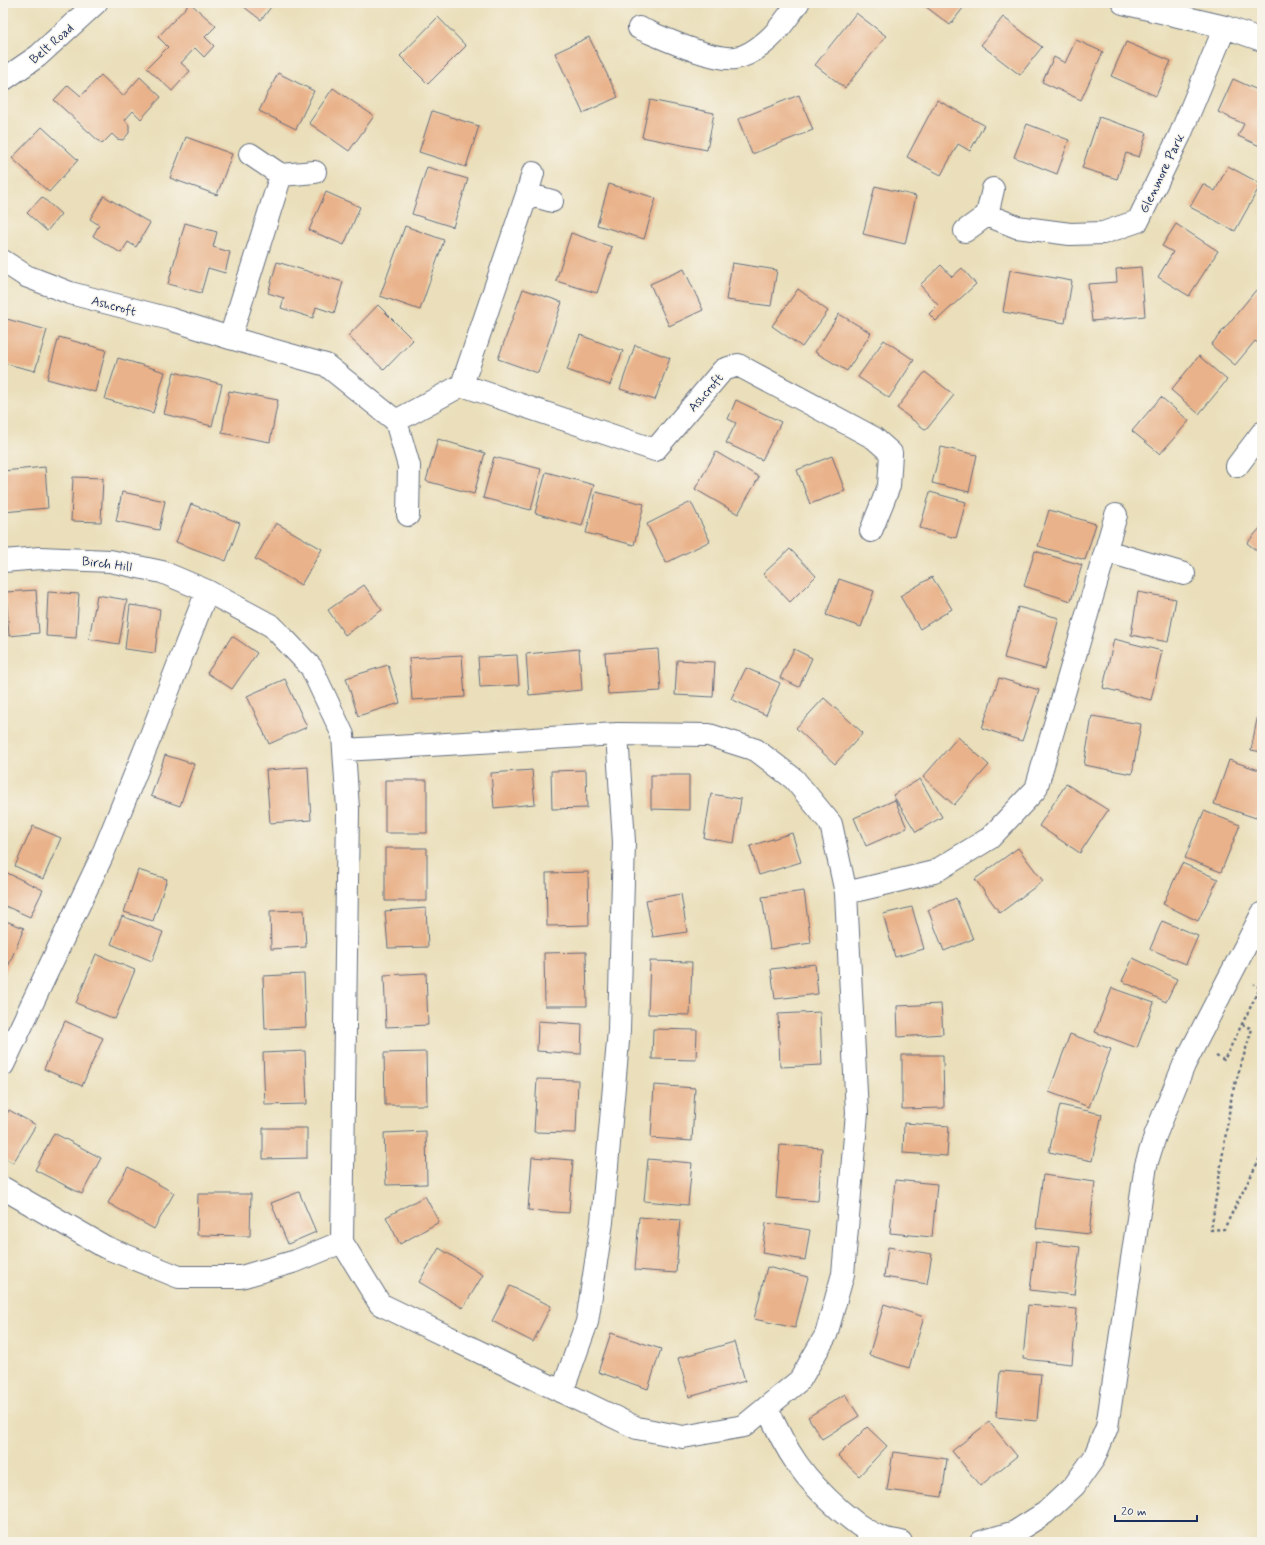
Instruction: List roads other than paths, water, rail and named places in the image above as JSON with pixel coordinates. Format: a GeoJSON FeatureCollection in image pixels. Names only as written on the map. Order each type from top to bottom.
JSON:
{"type":"FeatureCollection","features":[{"type":"Feature","properties":{"kind":"street","name":"Belt Road"},"geometry":{"type":"LineString","coordinates":[[3,80],[38,56],[96,3]]}},
{"type":"Feature","properties":{"kind":"street"},"geometry":{"type":"LineString","coordinates":[[639,28],[720,58],[735,58],[750,53],[770,38],[798,3]]}},
{"type":"Feature","properties":{"kind":"street"},"geometry":{"type":"LineString","coordinates":[[1123,3],[1225,26],[1262,40]]}},
{"type":"Feature","properties":{"kind":"street","name":"Glenmore Park"},"geometry":{"type":"LineString","coordinates":[[987,215],[1017,227],[1070,234],[1103,232],[1138,221],[1180,135],[1225,26]]}},
{"type":"Feature","properties":{"kind":"street"},"geometry":{"type":"LineString","coordinates":[[250,154],[281,175],[315,172]]}},
{"type":"Feature","properties":{"kind":"street"},"geometry":{"type":"LineString","coordinates":[[408,515],[409,466],[396,421],[462,385],[533,173]]}},
{"type":"Feature","properties":{"kind":"street"},"geometry":{"type":"LineString","coordinates":[[230,338],[281,175]]}},
{"type":"Feature","properties":{"kind":"street"},"geometry":{"type":"LineString","coordinates":[[965,231],[987,215],[993,188]]}},
{"type":"Feature","properties":{"kind":"street"},"geometry":{"type":"LineString","coordinates":[[527,194],[552,201]]}},
{"type":"Feature","properties":{"kind":"street","name":"Ashcroft"},"geometry":{"type":"LineString","coordinates":[[3,261],[26,276],[70,293],[170,319],[230,338],[326,365],[396,421]]}},
{"type":"Feature","properties":{"kind":"street","name":"Ashcroft"},"geometry":{"type":"LineString","coordinates":[[462,385],[655,450],[723,370],[738,364],[874,438],[891,453],[888,486],[870,532]]}},
{"type":"Feature","properties":{"kind":"street"},"geometry":{"type":"LineString","coordinates":[[1237,466],[1262,433]]}},
{"type":"Feature","properties":{"kind":"street"},"geometry":{"type":"LineString","coordinates":[[846,893],[934,872],[990,838],[1036,789],[1116,515]]}},
{"type":"Feature","properties":{"kind":"street"},"geometry":{"type":"LineString","coordinates":[[1106,550],[1184,574]]}},
{"type":"Feature","properties":{"kind":"street","name":"Birch Hill"},"geometry":{"type":"LineString","coordinates":[[3,561],[40,558],[110,561],[162,572],[207,591],[272,626],[311,667],[343,735],[348,809],[342,1242]]}},
{"type":"Feature","properties":{"kind":"street"},"geometry":{"type":"LineString","coordinates":[[3,1065],[102,856],[207,591]]}},
{"type":"Feature","properties":{"kind":"street"},"geometry":{"type":"LineString","coordinates":[[562,1392],[587,1322],[602,1222],[619,1030],[624,842],[617,734]]}},
{"type":"Feature","properties":{"kind":"street"},"geometry":{"type":"LineString","coordinates":[[3,1188],[105,1247],[179,1277],[241,1277],[296,1261],[342,1242],[380,1304],[637,1428],[683,1436],[744,1426],[800,1380],[826,1335],[843,1274],[857,1113],[846,893],[831,824],[794,779],[756,750],[709,735],[617,734],[344,750]]}},
{"type":"Feature","properties":{"kind":"street"},"geometry":{"type":"LineString","coordinates":[[981,1542],[1015,1532],[1045,1513],[1074,1486],[1094,1458],[1107,1427],[1146,1165],[1155,1136],[1184,1065],[1262,914]]}},
{"type":"Feature","properties":{"kind":"street"},"geometry":{"type":"LineString","coordinates":[[767,1407],[780,1437],[798,1467],[824,1496],[856,1524],[880,1537],[901,1542]]}}]}
